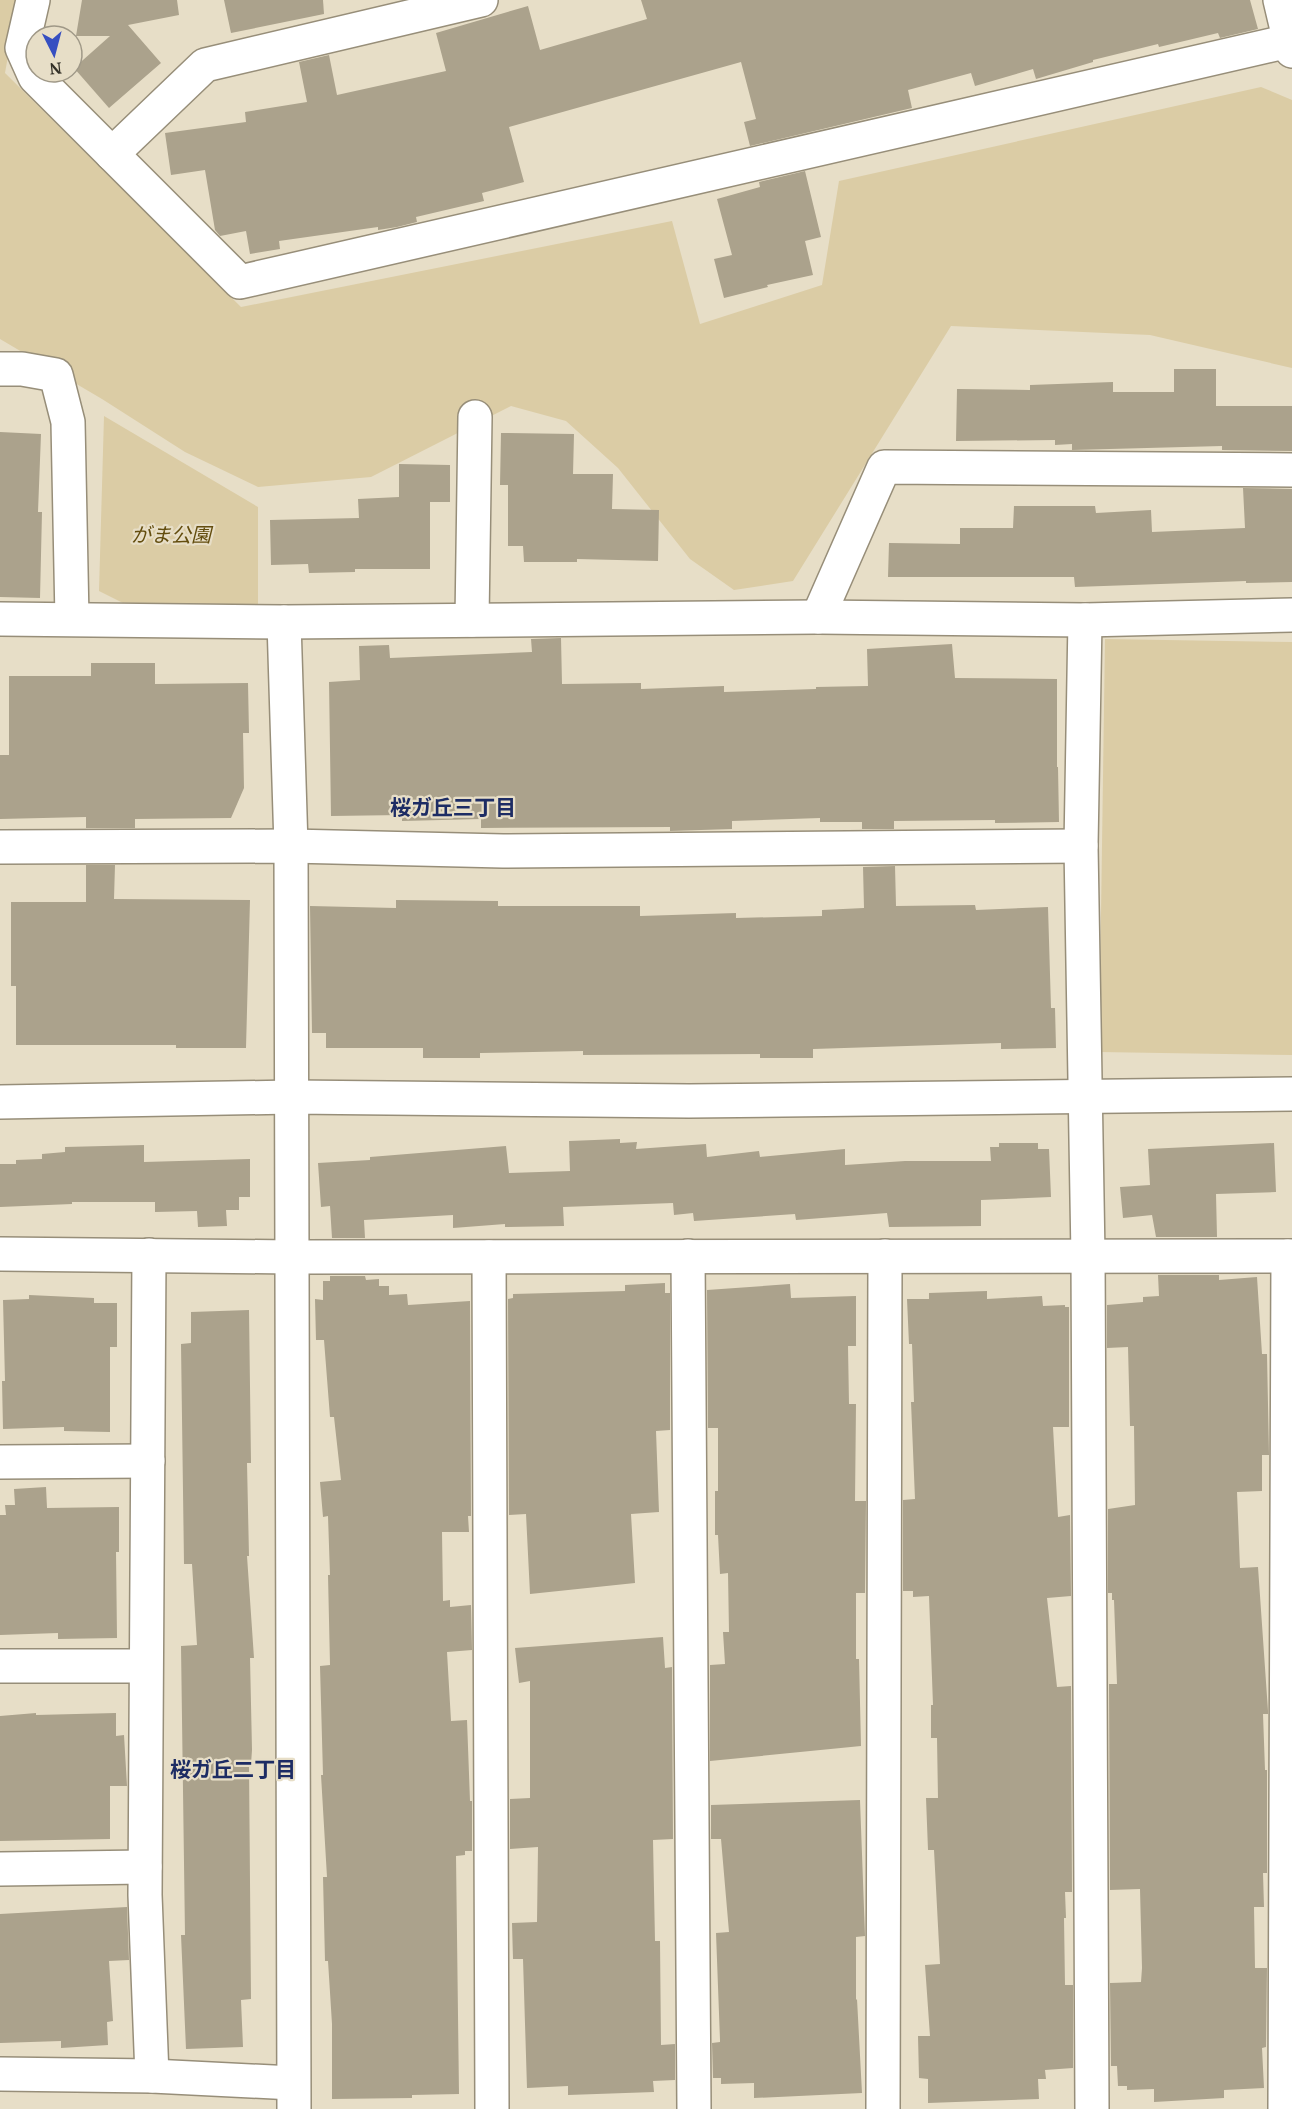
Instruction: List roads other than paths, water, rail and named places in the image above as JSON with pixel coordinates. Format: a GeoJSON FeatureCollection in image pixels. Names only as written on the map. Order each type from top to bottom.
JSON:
{"type":"FeatureCollection","features":[{"type":"Feature","properties":{"kind":"street"},"geometry":{"type":"LineString","coordinates":[[33,0],[22,48],[35,77],[240,282],[1291,46],[1280,0]]}},
{"type":"Feature","properties":{"kind":"street"},"geometry":{"type":"LineString","coordinates":[[112,154],[205,65],[481,0]]}},
{"type":"Feature","properties":{"kind":"street"},"geometry":{"type":"LineString","coordinates":[[0,369],[22,369],[56,375],[68,422],[72,619]]}},
{"type":"Feature","properties":{"kind":"street"},"geometry":{"type":"LineString","coordinates":[[472,620],[475,417]]}},
{"type":"Feature","properties":{"kind":"street"},"geometry":{"type":"LineString","coordinates":[[818,617],[884,467],[1292,470]]}},
{"type":"Feature","properties":{"kind":"street"},"geometry":{"type":"LineString","coordinates":[[0,620],[285,622],[818,617],[1085,620],[1292,615]]}},
{"type":"Feature","properties":{"kind":"street"},"geometry":{"type":"LineString","coordinates":[[1085,620],[1081,846],[1088,1256],[1092,2109]]}},
{"type":"Feature","properties":{"kind":"street"},"geometry":{"type":"LineString","coordinates":[[0,2074],[152,2076],[293,2096],[291,846],[285,622]]}},
{"type":"Feature","properties":{"kind":"street"},"geometry":{"type":"LineString","coordinates":[[0,847],[291,846],[503,851],[1081,846]]}},
{"type":"Feature","properties":{"kind":"street"},"geometry":{"type":"LineString","coordinates":[[0,1102],[292,1097],[690,1101],[1292,1094]]}},
{"type":"Feature","properties":{"kind":"street"},"geometry":{"type":"LineString","coordinates":[[0,1254],[292,1257],[1290,1256],[1285,2109]]}},
{"type":"Feature","properties":{"kind":"street"},"geometry":{"type":"LineString","coordinates":[[149,1255],[145,1867],[152,2076]]}},
{"type":"Feature","properties":{"kind":"street"},"geometry":{"type":"LineString","coordinates":[[688,1256],[694,2109]]}},
{"type":"Feature","properties":{"kind":"street"},"geometry":{"type":"LineString","coordinates":[[883,2109],[885,1256]]}},
{"type":"Feature","properties":{"kind":"street"},"geometry":{"type":"LineString","coordinates":[[489,1257],[492,2109]]}},
{"type":"Feature","properties":{"kind":"street"},"geometry":{"type":"LineString","coordinates":[[0,1462],[148,1461]]}},
{"type":"Feature","properties":{"kind":"street"},"geometry":{"type":"LineString","coordinates":[[0,1666],[145,1666]]}},
{"type":"Feature","properties":{"kind":"street"},"geometry":{"type":"LineString","coordinates":[[0,1869],[145,1867]]}},
{"type":"Feature","properties":{"kind":"district","name":"桜ガ丘三丁目"},"geometry":{"type":"Point","coordinates":[453,808]}},
{"type":"Feature","properties":{"kind":"district","name":"桜ガ丘二丁目"},"geometry":{"type":"Point","coordinates":[233,1770]}},
{"type":"Feature","properties":{"kind":"park label","name":"がま公園"},"geometry":{"type":"Point","coordinates":[171,535]}}]}
